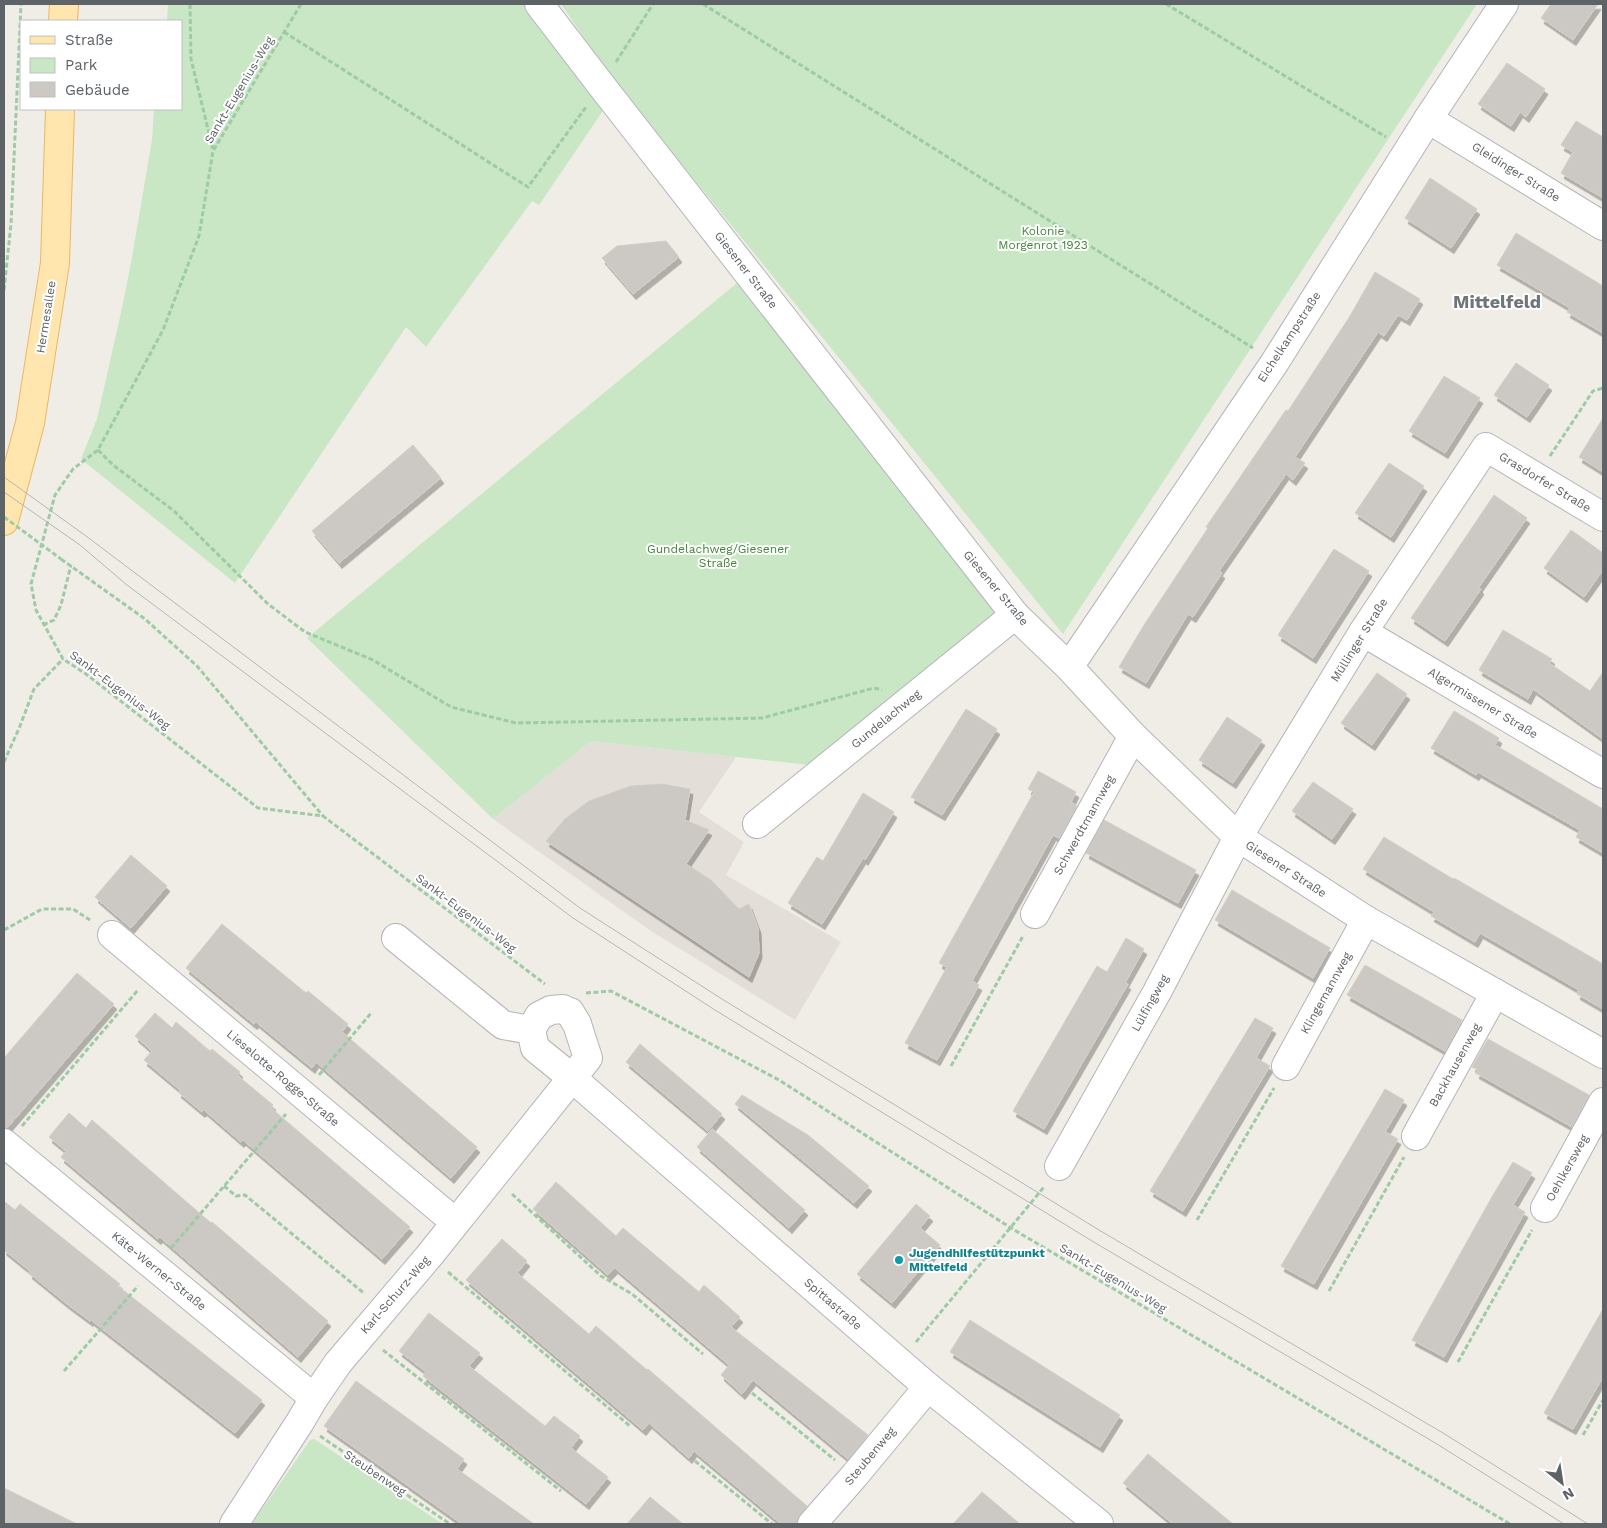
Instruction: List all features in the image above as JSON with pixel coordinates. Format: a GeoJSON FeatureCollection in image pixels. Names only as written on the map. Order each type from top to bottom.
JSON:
{"type":"FeatureCollection","features":[{"type":"Feature","properties":{"kind":"main road"},"geometry":{"type":"LineString","coordinates":[[64,4],[64,20]]}},
{"type":"Feature","properties":{"kind":"main road","name":"Hermesallee"},"geometry":{"type":"LineString","coordinates":[[4,521],[30,423],[54,263],[60,110]]}},
{"type":"Feature","properties":{"kind":"street","name":"Giesener Straße"},"geometry":{"type":"LineString","coordinates":[[539,4],[1015,615],[1069,667],[1133,736],[1238,837],[1366,920],[1603,1054]]}},
{"type":"Feature","properties":{"kind":"street","name":"Eichelkampstraße"},"geometry":{"type":"LineString","coordinates":[[1069,667],[1274,362],[1428,118],[1504,4]]}},
{"type":"Feature","properties":{"kind":"street","name":"Gleidinger Straße"},"geometry":{"type":"LineString","coordinates":[[1428,118],[1603,226]]}},
{"type":"Feature","properties":{"kind":"street","name":"Grasdorfer Straße"},"geometry":{"type":"LineString","coordinates":[[1486,448],[1603,518]]}},
{"type":"Feature","properties":{"kind":"street","name":"Müllinger Straße"},"geometry":{"type":"LineString","coordinates":[[1238,837],[1363,632],[1486,448]]}},
{"type":"Feature","properties":{"kind":"street","name":"Gundelachweg"},"geometry":{"type":"LineString","coordinates":[[757,824],[1015,615]]}},
{"type":"Feature","properties":{"kind":"street","name":"Algermissener Straße"},"geometry":{"type":"LineString","coordinates":[[1363,632],[1603,774]]}},
{"type":"Feature","properties":{"kind":"street","name":"Schwerdtmannweg"},"geometry":{"type":"LineString","coordinates":[[1036,914],[1133,736]]}},
{"type":"Feature","properties":{"kind":"street","name":"Lülfingweg"},"geometry":{"type":"LineString","coordinates":[[1058,1166],[1157,992],[1238,837]]}},
{"type":"Feature","properties":{"kind":"street","name":"Klingemannweg"},"geometry":{"type":"LineString","coordinates":[[1286,1066],[1366,920]]}},
{"type":"Feature","properties":{"kind":"street","name":"Lieselotte-Rogge-Straße"},"geometry":{"type":"LineString","coordinates":[[112,934],[455,1222]]}},
{"type":"Feature","properties":{"kind":"street"},"geometry":{"type":"LineString","coordinates":[[396,938],[503,1025],[531,1030],[539,1016],[551,1010],[563,1009],[570,1012],[574,1018],[588,1058],[572,1078]]}},
{"type":"Feature","properties":{"kind":"street","name":"Backhausenweg"},"geometry":{"type":"LineString","coordinates":[[1416,1136],[1495,993]]}},
{"type":"Feature","properties":{"kind":"street","name":"Spittastraße"},"geometry":{"type":"LineString","coordinates":[[531,1030],[535,1048],[928,1387],[1087,1521]]}},
{"type":"Feature","properties":{"kind":"street","name":"Karl-Schurz-Weg"},"geometry":{"type":"LineString","coordinates":[[234,1524],[338,1363],[429,1256],[572,1078]]}},
{"type":"Feature","properties":{"kind":"street","name":"Oehlkersweg"},"geometry":{"type":"LineString","coordinates":[[1545,1208],[1603,1102]]}},
{"type":"Feature","properties":{"kind":"street","name":"Käte-Werner-Straße"},"geometry":{"type":"LineString","coordinates":[[5,1144],[314,1398]]}},
{"type":"Feature","properties":{"kind":"street","name":"Steubenweg"},"geometry":{"type":"LineString","coordinates":[[812,1524],[928,1387]]}},
{"type":"Feature","properties":{"kind":"path"},"geometry":{"type":"LineString","coordinates":[[20,20],[21,4]]}},
{"type":"Feature","properties":{"kind":"path"},"geometry":{"type":"LineString","coordinates":[[190,4],[191,59],[213,152]]}},
{"type":"Feature","properties":{"kind":"path","name":"Sankt-Eugenius-Weg"},"geometry":{"type":"LineString","coordinates":[[301,4],[213,152],[199,236],[163,330],[98,450],[73,469],[55,495],[31,584],[36,610],[63,659],[86,674],[258,808],[324,816],[550,988]]}},
{"type":"Feature","properties":{"kind":"path"},"geometry":{"type":"LineString","coordinates":[[284,32],[528,188],[601,85],[654,4]]}},
{"type":"Feature","properties":{"kind":"path"},"geometry":{"type":"LineString","coordinates":[[703,4],[1274,362]]}},
{"type":"Feature","properties":{"kind":"path"},"geometry":{"type":"LineString","coordinates":[[1166,4],[1407,151]]}},
{"type":"Feature","properties":{"kind":"path"},"geometry":{"type":"LineString","coordinates":[[4,290],[11,224],[20,26]]}},
{"type":"Feature","properties":{"kind":"path"},"geometry":{"type":"LineString","coordinates":[[1536,477],[1592,391],[1603,388]]}},
{"type":"Feature","properties":{"kind":"path"},"geometry":{"type":"LineString","coordinates":[[98,450],[113,465],[174,511],[268,604],[305,632],[372,660],[451,707],[516,723],[762,718],[874,688],[911,699]]}},
{"type":"Feature","properties":{"kind":"path"},"geometry":{"type":"LineString","coordinates":[[4,517],[145,619],[197,666],[324,816]]}},
{"type":"Feature","properties":{"kind":"path"},"geometry":{"type":"LineString","coordinates":[[43,625],[54,620],[71,565]]}},
{"type":"Feature","properties":{"kind":"path"},"geometry":{"type":"LineString","coordinates":[[4,762],[34,689],[63,659]]}},
{"type":"Feature","properties":{"kind":"path"},"geometry":{"type":"LineString","coordinates":[[4,930],[42,909],[73,909],[112,934]]}},
{"type":"Feature","properties":{"kind":"path"},"geometry":{"type":"LineString","coordinates":[[951,1066],[1036,914]]}},
{"type":"Feature","properties":{"kind":"path"},"geometry":{"type":"LineString","coordinates":[[5,1144],[155,970]]}},
{"type":"Feature","properties":{"kind":"path","name":"Sankt-Eugenius-Weg"},"geometry":{"type":"LineString","coordinates":[[574,1018],[573,993],[611,991],[779,1080],[1011,1228],[1510,1524]]}},
{"type":"Feature","properties":{"kind":"path"},"geometry":{"type":"LineString","coordinates":[[64,1371],[372,1012]]}},
{"type":"Feature","properties":{"kind":"path"},"geometry":{"type":"LineString","coordinates":[[1197,1220],[1286,1066]]}},
{"type":"Feature","properties":{"kind":"path"},"geometry":{"type":"LineString","coordinates":[[1329,1291],[1416,1136]]}},
{"type":"Feature","properties":{"kind":"path"},"geometry":{"type":"LineString","coordinates":[[914,1345],[1040,1194],[1058,1166]]}},
{"type":"Feature","properties":{"kind":"path"},"geometry":{"type":"LineString","coordinates":[[493,1177],[601,1276],[632,1294],[703,1354]]}},
{"type":"Feature","properties":{"kind":"path"},"geometry":{"type":"LineString","coordinates":[[224,1186],[236,1196],[245,1195],[383,1309]]}},
{"type":"Feature","properties":{"kind":"path"},"geometry":{"type":"LineString","coordinates":[[1458,1362],[1545,1208]]}},
{"type":"Feature","properties":{"kind":"path"},"geometry":{"type":"LineString","coordinates":[[429,1256],[631,1427]]}},
{"type":"Feature","properties":{"kind":"path"},"geometry":{"type":"LineString","coordinates":[[362,1333],[561,1491]]}},
{"type":"Feature","properties":{"kind":"path"},"geometry":{"type":"LineString","coordinates":[[752,1393],[855,1475]]}},
{"type":"Feature","properties":{"kind":"path"},"geometry":{"type":"LineString","coordinates":[[1583,1434],[1603,1400]]}},
{"type":"Feature","properties":{"kind":"path","name":"Steubenweg"},"geometry":{"type":"LineString","coordinates":[[300,1422],[450,1524]]}},
{"type":"Feature","properties":{"kind":"path"},"geometry":{"type":"LineString","coordinates":[[695,1461],[772,1524]]}},
{"type":"Feature","properties":{"kind":"shaded area"},"geometry":{"type":"Polygon","coordinates":[[[591,741],[736,757],[699,812],[744,842],[726,875],[841,942],[795,1020],[651,931],[493,819],[591,741]]]}},
{"type":"Feature","properties":{"kind":"green space"},"geometry":{"type":"Polygon","coordinates":[[[168,4],[539,4],[611,99],[539,205],[532,201],[426,347],[406,327],[235,583],[81,459],[97,419],[122,308],[152,140],[154,110],[182,110],[182,20],[167,20],[168,4]]]}},
{"type":"Feature","properties":{"kind":"green space","name":"Kolonie Morgenrot 1923"},"geometry":{"type":"Polygon","coordinates":[[[561,4],[1477,4],[1063,634],[607,72],[561,4]]]}},
{"type":"Feature","properties":{"kind":"green space","name":"Gundelachweg/Giesener Straße"},"geometry":{"type":"Polygon","coordinates":[[[748,274],[1015,615],[828,767],[591,741],[493,819],[307,638],[748,274]]]}},
{"type":"Feature","properties":{"kind":"green space"},"geometry":{"type":"Polygon","coordinates":[[[314,1439],[443,1524],[252,1524],[310,1440],[314,1439]]]}},
{"type":"Feature","properties":{"kind":"building"},"geometry":{"type":"Polygon","coordinates":[[[1551,4],[1598,4],[1573,40],[1541,18],[1551,4]]]}},
{"type":"Feature","properties":{"kind":"building"},"geometry":{"type":"Polygon","coordinates":[[[1507,63],[1545,89],[1526,117],[1520,112],[1511,126],[1478,104],[1507,63]]]}},
{"type":"Feature","properties":{"kind":"building"},"geometry":{"type":"Polygon","coordinates":[[[1576,121],[1603,137],[1603,198],[1561,173],[1573,152],[1561,145],[1576,121]]]}},
{"type":"Feature","properties":{"kind":"building"},"geometry":{"type":"Polygon","coordinates":[[[1430,178],[1477,209],[1451,248],[1405,218],[1430,178]]]}},
{"type":"Feature","properties":{"kind":"building"},"geometry":{"type":"Polygon","coordinates":[[[1516,233],[1603,286],[1603,333],[1567,312],[1570,308],[1497,265],[1516,233]]]}},
{"type":"Feature","properties":{"kind":"building"},"geometry":{"type":"Polygon","coordinates":[[[666,241],[679,257],[633,294],[602,258],[617,246],[666,241]]]}},
{"type":"Feature","properties":{"kind":"building"},"geometry":{"type":"Polygon","coordinates":[[[1375,272],[1420,299],[1407,320],[1398,315],[1384,336],[1378,332],[1295,457],[1305,463],[1293,480],[1286,474],[1219,571],[1222,573],[1193,617],[1188,614],[1146,683],[1119,667],[1144,625],[1208,528],[1206,527],[1286,410],[1288,411],[1350,316],[1375,272]]]}},
{"type":"Feature","properties":{"kind":"building"},"geometry":{"type":"Polygon","coordinates":[[[1516,363],[1549,385],[1527,417],[1494,395],[1516,363]]]}},
{"type":"Feature","properties":{"kind":"building"},"geometry":{"type":"Polygon","coordinates":[[[1444,376],[1480,398],[1445,453],[1409,431],[1444,376]]]}},
{"type":"Feature","properties":{"kind":"building"},"geometry":{"type":"Polygon","coordinates":[[[1603,418],[1603,472],[1579,457],[1603,418]]]}},
{"type":"Feature","properties":{"kind":"building"},"geometry":{"type":"Polygon","coordinates":[[[413,445],[441,478],[339,563],[312,531],[413,445]]]}},
{"type":"Feature","properties":{"kind":"building"},"geometry":{"type":"Polygon","coordinates":[[[1389,463],[1424,486],[1391,537],[1355,513],[1389,463]]]}},
{"type":"Feature","properties":{"kind":"building"},"geometry":{"type":"Polygon","coordinates":[[[1494,495],[1527,518],[1479,587],[1481,589],[1445,641],[1411,618],[1494,495]]]}},
{"type":"Feature","properties":{"kind":"building"},"geometry":{"type":"Polygon","coordinates":[[[1571,530],[1603,553],[1603,570],[1584,597],[1544,568],[1571,530]]]}},
{"type":"Feature","properties":{"kind":"building"},"geometry":{"type":"Polygon","coordinates":[[[1334,549],[1369,571],[1313,658],[1278,635],[1334,549]]]}},
{"type":"Feature","properties":{"kind":"building"},"geometry":{"type":"Polygon","coordinates":[[[1503,630],[1552,659],[1549,663],[1590,691],[1603,672],[1603,739],[1533,689],[1528,699],[1479,670],[1503,630]]]}},
{"type":"Feature","properties":{"kind":"building"},"geometry":{"type":"Polygon","coordinates":[[[1377,673],[1407,694],[1372,745],[1341,723],[1377,673]]]}},
{"type":"Feature","properties":{"kind":"building"},"geometry":{"type":"Polygon","coordinates":[[[966,709],[997,729],[942,815],[911,797],[966,709]]]}},
{"type":"Feature","properties":{"kind":"building"},"geometry":{"type":"Polygon","coordinates":[[[1454,711],[1499,738],[1495,745],[1603,809],[1603,853],[1576,837],[1580,830],[1478,772],[1476,775],[1431,748],[1454,711]]]}},
{"type":"Feature","properties":{"kind":"building"},"geometry":{"type":"Polygon","coordinates":[[[1227,717],[1262,740],[1233,783],[1199,760],[1227,717]]]}},
{"type":"Feature","properties":{"kind":"building"},"geometry":{"type":"Polygon","coordinates":[[[1038,771],[1076,792],[1071,802],[1077,806],[1059,838],[1053,835],[972,981],[979,985],[937,1060],[905,1043],[947,967],[939,963],[1034,792],[1028,789],[1038,771]]]}},
{"type":"Feature","properties":{"kind":"building"},"geometry":{"type":"Polygon","coordinates":[[[1313,782],[1353,809],[1332,839],[1292,811],[1313,782]]]}},
{"type":"Feature","properties":{"kind":"building"},"geometry":{"type":"Polygon","coordinates":[[[662,784],[690,789],[685,820],[709,830],[686,864],[711,880],[739,909],[749,904],[758,928],[759,953],[749,977],[546,841],[565,819],[589,801],[631,786],[662,784]]]}},
{"type":"Feature","properties":{"kind":"building"},"geometry":{"type":"Polygon","coordinates":[[[863,793],[894,812],[865,860],[863,858],[822,924],[788,903],[817,857],[823,861],[863,793]]]}},
{"type":"Feature","properties":{"kind":"building"},"geometry":{"type":"Polygon","coordinates":[[[1104,820],[1196,870],[1178,903],[1086,853],[1104,820]]]}},
{"type":"Feature","properties":{"kind":"building"},"geometry":{"type":"Polygon","coordinates":[[[1384,837],[1453,879],[1603,964],[1603,1009],[1577,994],[1579,990],[1480,933],[1475,942],[1431,916],[1434,912],[1363,869],[1384,837]]]}},
{"type":"Feature","properties":{"kind":"building"},"geometry":{"type":"Polygon","coordinates":[[[131,855],[167,886],[131,928],[95,897],[131,855]]]}},
{"type":"Feature","properties":{"kind":"building"},"geometry":{"type":"Polygon","coordinates":[[[1232,890],[1330,948],[1313,978],[1215,920],[1232,890]]]}},
{"type":"Feature","properties":{"kind":"building"},"geometry":{"type":"Polygon","coordinates":[[[222,924],[306,993],[308,991],[348,1024],[342,1032],[477,1147],[451,1178],[316,1062],[312,1068],[256,1022],[254,1024],[186,968],[222,924]]]}},
{"type":"Feature","properties":{"kind":"building"},"geometry":{"type":"Polygon","coordinates":[[[1126,938],[1144,949],[1125,983],[1128,984],[1044,1129],[1013,1111],[1097,966],[1107,972],[1126,938]]]}},
{"type":"Feature","properties":{"kind":"building"},"geometry":{"type":"Polygon","coordinates":[[[1365,965],[1462,1020],[1445,1051],[1347,995],[1365,965]]]}},
{"type":"Feature","properties":{"kind":"building"},"geometry":{"type":"Polygon","coordinates":[[[77,973],[114,1004],[7,1128],[4,1128],[4,1058],[77,973]]]}},
{"type":"Feature","properties":{"kind":"building"},"geometry":{"type":"Polygon","coordinates":[[[155,1013],[172,1028],[176,1022],[210,1051],[212,1049],[240,1072],[237,1075],[273,1105],[271,1108],[410,1227],[382,1259],[243,1140],[241,1142],[204,1110],[202,1112],[178,1092],[180,1090],[144,1060],[152,1051],[135,1036],[155,1013]]]}},
{"type":"Feature","properties":{"kind":"building"},"geometry":{"type":"Polygon","coordinates":[[[1255,1018],[1273,1028],[1256,1058],[1270,1066],[1183,1211],[1150,1191],[1255,1018]]]}},
{"type":"Feature","properties":{"kind":"building"},"geometry":{"type":"Polygon","coordinates":[[[1488,1039],[1589,1095],[1572,1127],[1476,1073],[1478,1070],[1472,1067],[1488,1039]]]}},
{"type":"Feature","properties":{"kind":"building"},"geometry":{"type":"Polygon","coordinates":[[[640,1044],[722,1114],[708,1131],[626,1062],[640,1044]]]}},
{"type":"Feature","properties":{"kind":"building"},"geometry":{"type":"Polygon","coordinates":[[[1385,1089],[1404,1100],[1385,1132],[1398,1139],[1314,1284],[1281,1266],[1385,1089]]]}},
{"type":"Feature","properties":{"kind":"building"},"geometry":{"type":"Polygon","coordinates":[[[742,1095],[808,1135],[869,1186],[854,1203],[735,1104],[742,1095]]]}},
{"type":"Feature","properties":{"kind":"building"},"geometry":{"type":"Polygon","coordinates":[[[69,1113],[86,1128],[92,1120],[328,1321],[298,1357],[160,1237],[158,1239],[61,1157],[66,1151],[49,1137],[69,1113]]]}},
{"type":"Feature","properties":{"kind":"building"},"geometry":{"type":"Polygon","coordinates":[[[712,1129],[805,1210],[789,1228],[697,1147],[712,1129]]]}},
{"type":"Feature","properties":{"kind":"building"},"geometry":{"type":"Polygon","coordinates":[[[1513,1162],[1532,1173],[1513,1205],[1525,1212],[1444,1357],[1412,1340],[1513,1162]]]}},
{"type":"Feature","properties":{"kind":"building"},"geometry":{"type":"Polygon","coordinates":[[[556,1182],[616,1236],[623,1228],[699,1292],[704,1285],[740,1317],[731,1327],[868,1435],[848,1459],[753,1380],[742,1394],[721,1375],[729,1365],[615,1268],[608,1275],[533,1209],[556,1182]]]}},
{"type":"Feature","properties":{"kind":"building"},"geometry":{"type":"Polygon","coordinates":[[[4,1201],[15,1210],[20,1204],[120,1284],[118,1286],[262,1400],[235,1433],[91,1320],[67,1304],[4,1250],[4,1201]]]}},
{"type":"Feature","properties":{"kind":"building","name":"Jugendhilfestützpunkt Mittelfeld"},"geometry":{"type":"Polygon","coordinates":[[[916,1204],[930,1216],[920,1228],[940,1245],[892,1303],[857,1274],[916,1204]]]}},
{"type":"Feature","properties":{"kind":"building"},"geometry":{"type":"Polygon","coordinates":[[[502,1239],[527,1261],[517,1273],[589,1334],[596,1326],[807,1506],[800,1514],[796,1524],[781,1524],[694,1451],[689,1458],[649,1423],[643,1430],[466,1280],[502,1239]]]}},
{"type":"Feature","properties":{"kind":"building"},"geometry":{"type":"Polygon","coordinates":[[[1603,1309],[1603,1377],[1573,1429],[1544,1413],[1603,1309]]]}},
{"type":"Feature","properties":{"kind":"building"},"geometry":{"type":"Polygon","coordinates":[[[429,1313],[480,1353],[469,1366],[545,1426],[554,1416],[580,1436],[571,1448],[608,1477],[586,1504],[423,1376],[426,1372],[399,1351],[429,1313]]]}},
{"type":"Feature","properties":{"kind":"building"},"geometry":{"type":"Polygon","coordinates":[[[970,1320],[1120,1415],[1100,1447],[950,1352],[970,1320]]]}},
{"type":"Feature","properties":{"kind":"building"},"geometry":{"type":"Polygon","coordinates":[[[356,1381],[464,1459],[457,1469],[534,1524],[462,1524],[324,1426],[356,1381]]]}},
{"type":"Feature","properties":{"kind":"building"},"geometry":{"type":"Polygon","coordinates":[[[1148,1454],[1233,1524],[1173,1524],[1123,1483],[1148,1454]]]}},
{"type":"Feature","properties":{"kind":"building"},"geometry":{"type":"Polygon","coordinates":[[[4,1488],[77,1524],[4,1524],[4,1488]]]}},
{"type":"Feature","properties":{"kind":"building"},"geometry":{"type":"Polygon","coordinates":[[[982,1492],[1020,1524],[953,1524],[982,1492]]]}},
{"type":"Feature","properties":{"kind":"building"},"geometry":{"type":"Polygon","coordinates":[[[650,1497],[683,1524],[627,1524],[650,1497]]]}},
{"type":"Feature","properties":{"kind":"tram line"},"geometry":{"type":"LineString","coordinates":[[4,477],[86,536],[580,908],[722,999],[1099,1230],[1443,1433],[1588,1524]]}},
{"type":"Feature","properties":{"kind":"tram line"},"geometry":{"type":"LineString","coordinates":[[4,492],[80,545],[127,585],[573,918],[715,1010],[1092,1241],[1437,1444],[1564,1524]]}},
{"type":"Feature","properties":{"kind":"place","name":"Jugendhilfestützpunkt Mittelfeld"},"geometry":{"type":"Point","coordinates":[899,1260]}},
{"type":"Feature","properties":{"kind":"district","name":"Mittelfeld"},"geometry":{"type":"Point","coordinates":[1497,302]}}]}
